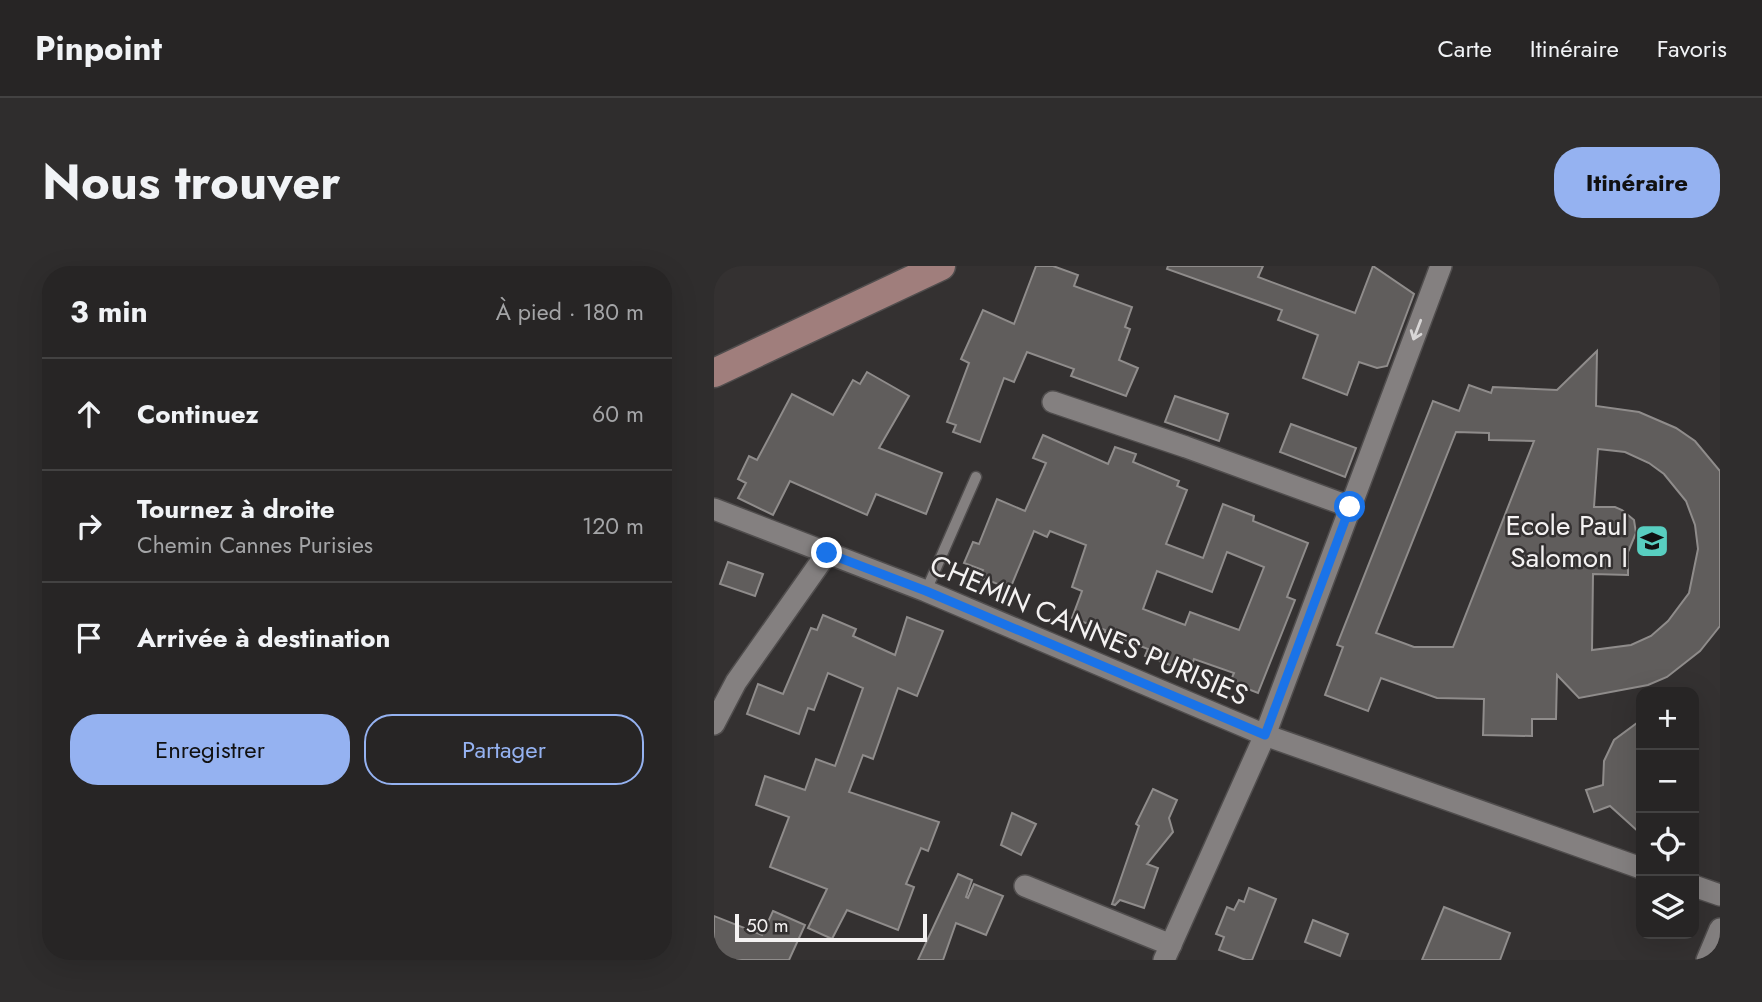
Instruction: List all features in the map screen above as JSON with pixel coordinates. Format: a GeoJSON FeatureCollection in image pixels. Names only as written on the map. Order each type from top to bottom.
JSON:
{"type":"FeatureCollection","features":[{"type":"Feature","properties":{"kind":"main road"},"geometry":{"type":"LineString","coordinates":[[714,373],[905,275],[940,266]]}},
{"type":"Feature","properties":{"kind":"street"},"geometry":{"type":"LineString","coordinates":[[1025,886],[1168,953],[1265,735],[1441,266]]}},
{"type":"Feature","properties":{"kind":"street"},"geometry":{"type":"LineString","coordinates":[[1054,402],[1350,507]]}},
{"type":"Feature","properties":{"kind":"street","name":"CHEMIN CANNES PURISIES"},"geometry":{"type":"LineString","coordinates":[[714,509],[926,591],[1265,735],[1636,865]]}},
{"type":"Feature","properties":{"kind":"street"},"geometry":{"type":"LineString","coordinates":[[714,724],[736,682],[827,553]]}},
{"type":"Feature","properties":{"kind":"street"},"geometry":{"type":"LineString","coordinates":[[1699,888],[1720,895]]}},
{"type":"Feature","properties":{"kind":"street"},"geometry":{"type":"LineString","coordinates":[[1707,960],[1720,929]]}},
{"type":"Feature","properties":{"kind":"lane"},"geometry":{"type":"LineString","coordinates":[[926,591],[976,477]]}},
{"type":"Feature","properties":{"kind":"building"},"geometry":{"type":"Polygon","coordinates":[[[1036,266],[1053,266],[1078,275],[1074,286],[1132,307],[1125,327],[1130,329],[1119,360],[1138,368],[1126,396],[1071,376],[1074,369],[1027,352],[1014,382],[1004,378],[980,442],[953,432],[956,425],[947,422],[969,363],[961,359],[983,310],[1014,324],[1036,266]]]}},
{"type":"Feature","properties":{"kind":"building"},"geometry":{"type":"Polygon","coordinates":[[[1168,266],[1263,266],[1258,277],[1355,313],[1373,266],[1414,294],[1387,366],[1377,368],[1359,362],[1347,395],[1303,378],[1318,335],[1278,320],[1282,310],[1167,269],[1168,266]]]}},
{"type":"Feature","properties":{"kind":"building"},"geometry":{"type":"Polygon","coordinates":[[[1597,351],[1596,406],[1639,412],[1676,428],[1695,441],[1720,471],[1720,626],[1700,651],[1667,677],[1648,685],[1579,698],[1557,675],[1556,719],[1532,719],[1532,736],[1483,735],[1484,699],[1437,698],[1381,678],[1368,711],[1325,695],[1343,647],[1337,645],[1433,401],[1459,411],[1469,385],[1491,393],[1493,387],[1557,390],[1597,351]],[[1456,432],[1376,633],[1414,647],[1453,647],[1534,441],[1489,440],[1489,433],[1456,432]],[[1598,449],[1594,507],[1615,507],[1622,510],[1634,520],[1636,533],[1628,552],[1628,575],[1593,574],[1592,650],[1631,645],[1651,636],[1668,621],[1689,593],[1698,549],[1695,525],[1686,501],[1664,474],[1649,463],[1625,452],[1598,449]]]}},
{"type":"Feature","properties":{"kind":"building"},"geometry":{"type":"Polygon","coordinates":[[[867,372],[909,396],[879,448],[942,473],[926,514],[876,494],[867,515],[790,481],[773,515],[738,498],[746,483],[738,479],[749,456],[757,460],[792,394],[833,415],[853,380],[860,384],[867,372]]]}},
{"type":"Feature","properties":{"kind":"building"},"geometry":{"type":"Polygon","coordinates":[[[1175,396],[1228,414],[1219,441],[1165,422],[1175,396]]]}},
{"type":"Feature","properties":{"kind":"building"},"geometry":{"type":"Polygon","coordinates":[[[1291,424],[1356,448],[1345,477],[1280,452],[1291,424]]]}},
{"type":"Feature","properties":{"kind":"building"},"geometry":{"type":"Polygon","coordinates":[[[1043,435],[1108,464],[1115,447],[1136,454],[1133,462],[1179,481],[1177,486],[1187,490],[1166,544],[1203,558],[1223,504],[1254,516],[1253,521],[1308,543],[1287,597],[1295,600],[1258,693],[1230,682],[1234,673],[1194,659],[1192,665],[1179,661],[1176,667],[1145,656],[1148,649],[1072,618],[1082,591],[1072,587],[1086,545],[1050,531],[1047,537],[1034,531],[1010,589],[980,577],[983,570],[964,563],[973,542],[979,544],[997,499],[1025,511],[1046,463],[1033,458],[1043,435]],[[1227,552],[1212,592],[1157,571],[1143,609],[1185,625],[1190,612],[1239,630],[1264,567],[1227,552]]]}},
{"type":"Feature","properties":{"kind":"building"},"geometry":{"type":"Polygon","coordinates":[[[728,562],[763,574],[755,596],[720,584],[728,562]]]}},
{"type":"Feature","properties":{"kind":"building"},"geometry":{"type":"Polygon","coordinates":[[[823,615],[856,629],[853,636],[895,655],[907,617],[943,631],[917,696],[898,688],[873,759],[863,755],[849,792],[939,822],[928,851],[921,848],[906,884],[914,887],[898,930],[847,910],[832,939],[808,928],[827,889],[770,867],[789,817],[756,805],[765,776],[805,790],[816,759],[835,766],[863,688],[828,673],[814,710],[808,708],[799,734],[747,714],[758,684],[783,694],[811,628],[817,630],[823,615]]]}},
{"type":"Feature","properties":{"kind":"building"},"geometry":{"type":"Polygon","coordinates":[[[1636,724],[1636,829],[1610,806],[1594,812],[1586,790],[1603,785],[1604,761],[1614,740],[1636,724]]]}},
{"type":"Feature","properties":{"kind":"building"},"geometry":{"type":"Polygon","coordinates":[[[1153,789],[1177,800],[1169,818],[1173,832],[1147,864],[1158,868],[1144,908],[1120,900],[1115,905],[1112,904],[1139,826],[1136,824],[1153,789]]]}},
{"type":"Feature","properties":{"kind":"building"},"geometry":{"type":"Polygon","coordinates":[[[1012,813],[1036,824],[1021,855],[1001,845],[1012,813]]]}},
{"type":"Feature","properties":{"kind":"building"},"geometry":{"type":"Polygon","coordinates":[[[958,874],[972,880],[966,897],[968,898],[974,884],[1003,896],[986,935],[956,923],[943,960],[918,960],[958,874]]]}},
{"type":"Feature","properties":{"kind":"building"},"geometry":{"type":"Polygon","coordinates":[[[1249,888],[1276,899],[1252,960],[1246,960],[1219,950],[1224,937],[1216,934],[1227,907],[1234,910],[1239,900],[1244,902],[1249,888]]]}},
{"type":"Feature","properties":{"kind":"building"},"geometry":{"type":"Polygon","coordinates":[[[1444,907],[1510,933],[1500,960],[1422,960],[1444,907]]]}},
{"type":"Feature","properties":{"kind":"building"},"geometry":{"type":"Polygon","coordinates":[[[773,911],[805,925],[789,960],[714,960],[714,916],[762,935],[773,911]]]}},
{"type":"Feature","properties":{"kind":"building"},"geometry":{"type":"Polygon","coordinates":[[[1313,920],[1348,934],[1340,956],[1305,942],[1313,920]]]}},
{"type":"Feature","properties":{"kind":"place","name":"Ecole Paul Salomon I"},"geometry":{"type":"Point","coordinates":[1652,541]}},
{"type":"Feature","properties":{"kind":"route"},"geometry":{"type":"LineString","coordinates":[[827,553],[926,591],[1265,735],[1350,507]]}}]}
